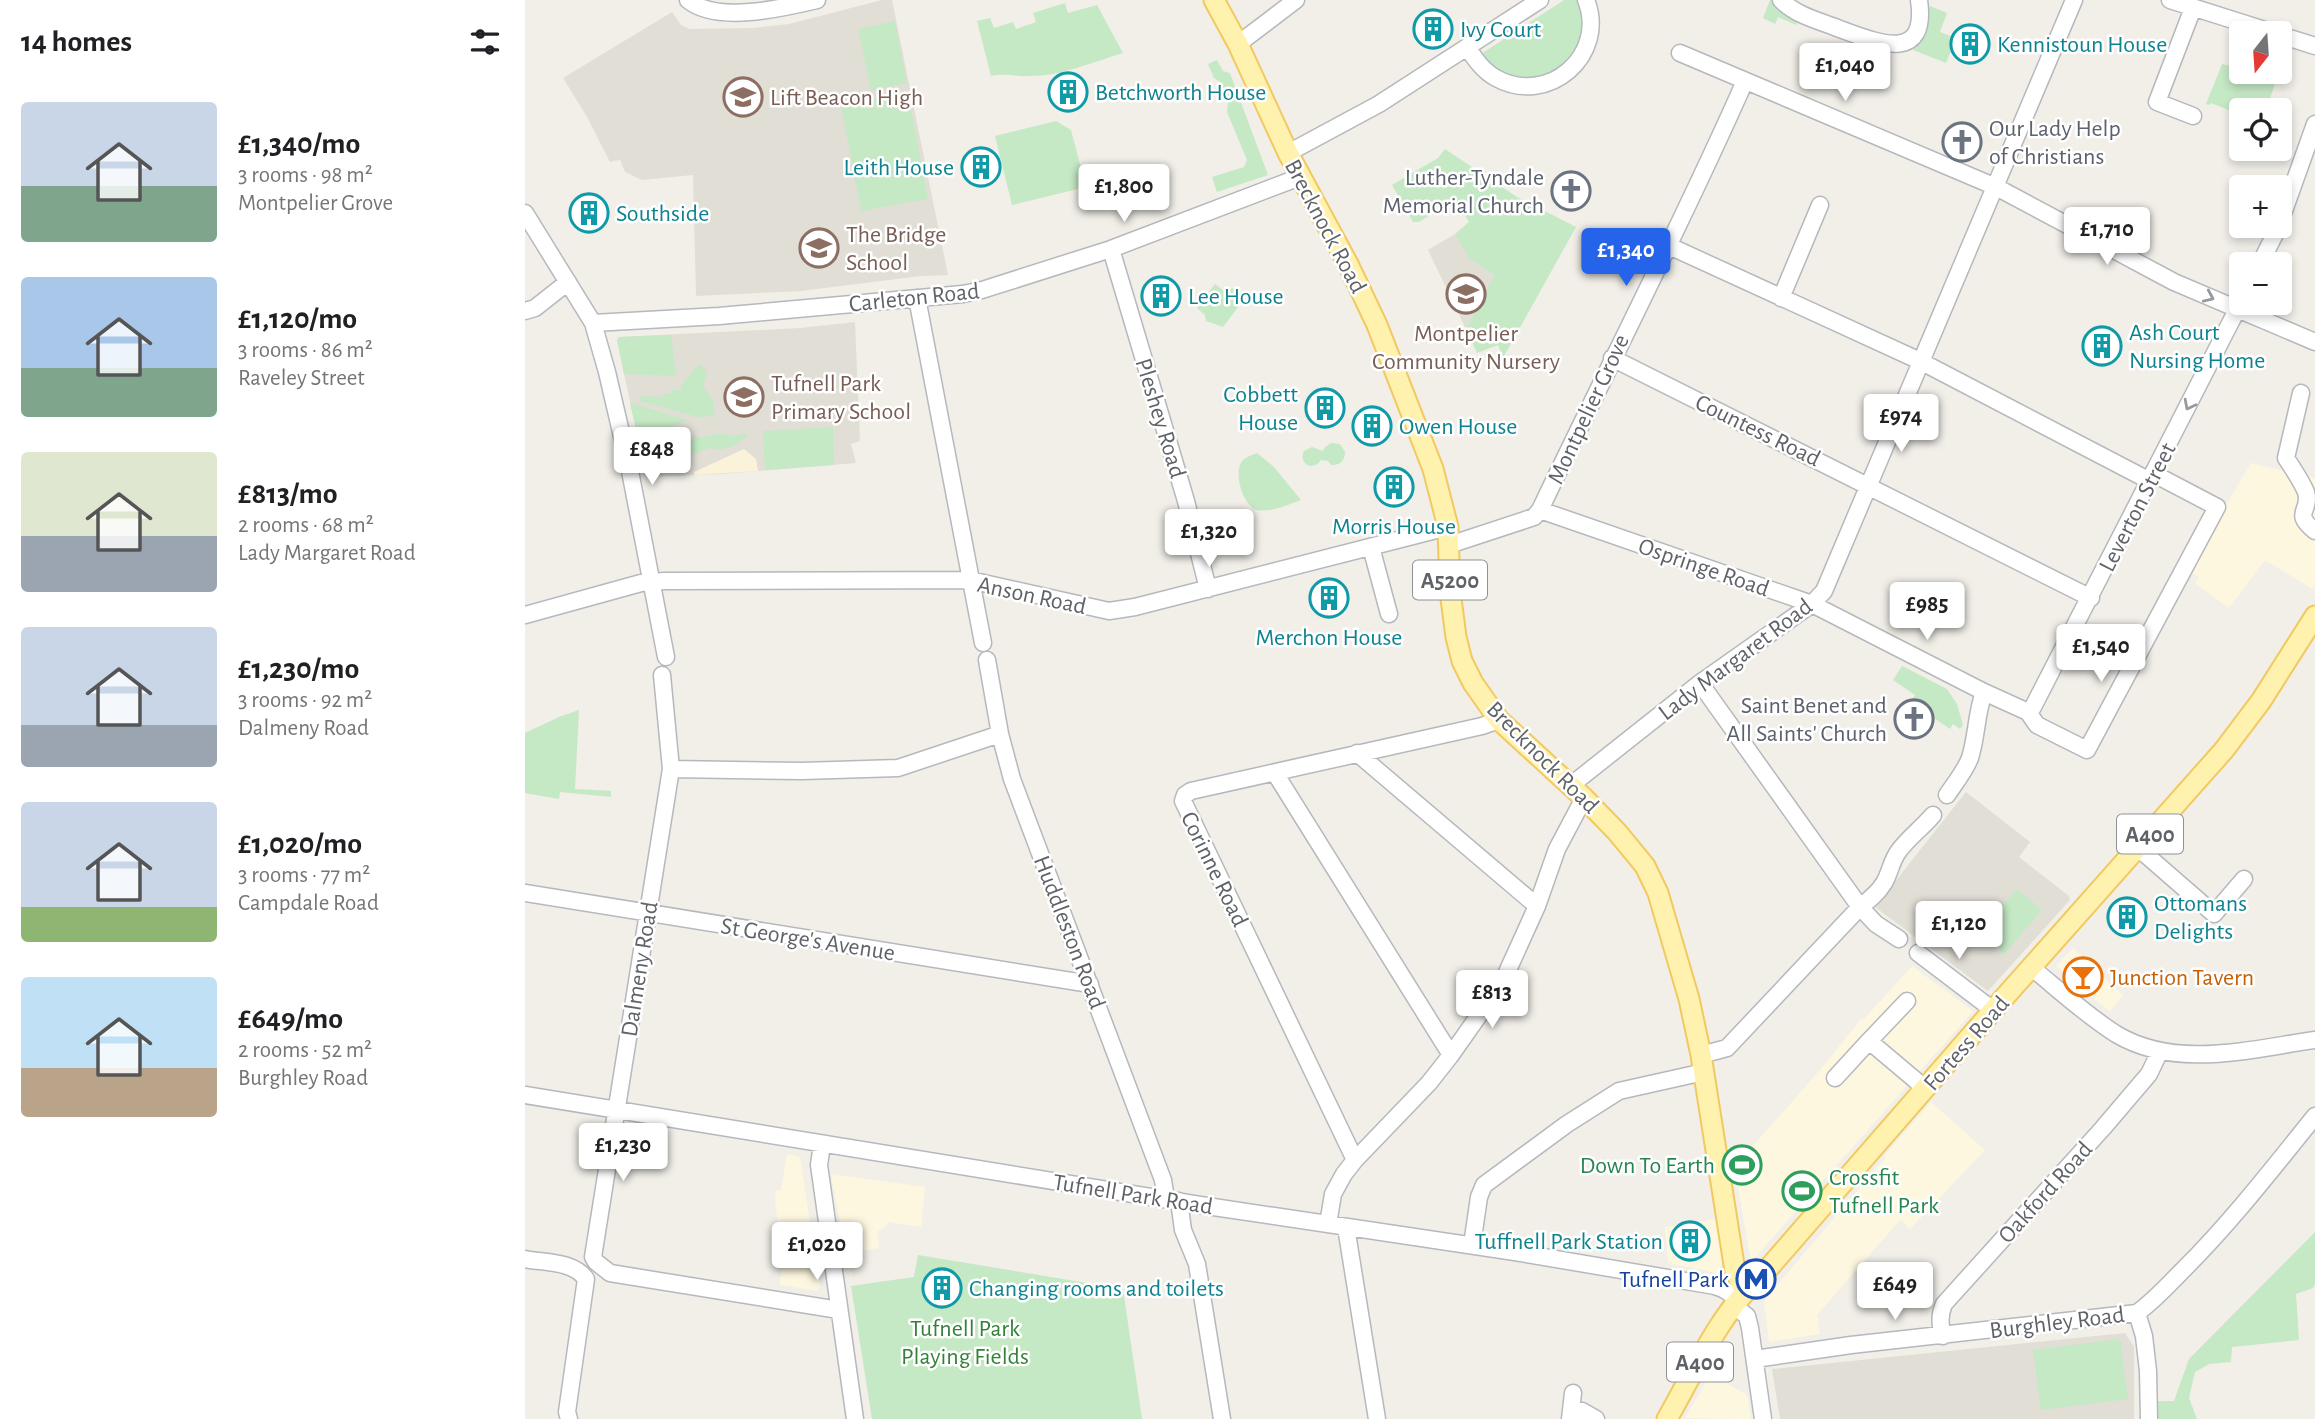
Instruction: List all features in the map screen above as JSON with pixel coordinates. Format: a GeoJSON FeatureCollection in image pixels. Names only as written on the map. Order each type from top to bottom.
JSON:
{"type":"FeatureCollection","features":[{"type":"Feature","properties":{"kind":"main road","name":"Brecknock Road"},"geometry":{"type":"LineString","coordinates":[[1215,0],[1288,153],[1347,264],[1387,349],[1433,469],[1449,536],[1450,591],[1462,661],[1473,683],[1499,720],[1617,832],[1650,875],[1675,948],[1703,1064],[1739,1298]]}},
{"type":"Feature","properties":{"kind":"main road","name":"Fortess Road"},"geometry":{"type":"LineString","coordinates":[[1739,1298],[1759,1279],[2224,750],[2261,701],[2315,616]]}},
{"type":"Feature","properties":{"kind":"main road","name":"A400"},"geometry":{"type":"LineString","coordinates":[[1667,1419],[1739,1298]]}},
{"type":"Feature","properties":{"kind":"street"},"geometry":{"type":"LineString","coordinates":[[688,0],[706,9],[752,11],[817,0]]}},
{"type":"Feature","properties":{"kind":"street"},"geometry":{"type":"LineString","coordinates":[[1238,44],[1296,0]]}},
{"type":"Feature","properties":{"kind":"street"},"geometry":{"type":"LineString","coordinates":[[1288,153],[1379,104],[1540,0]]}},
{"type":"Feature","properties":{"kind":"street"},"geometry":{"type":"LineString","coordinates":[[1467,47],[1484,69],[1498,79],[1517,86],[1544,85],[1566,74],[1583,55],[1591,27],[1586,0]]}},
{"type":"Feature","properties":{"kind":"street"},"geometry":{"type":"LineString","coordinates":[[1781,0],[1800,14],[1887,45],[1907,41],[1913,36],[1921,15],[1919,0]]}},
{"type":"Feature","properties":{"kind":"street","name":"Lady Margaret Road"},"geometry":{"type":"LineString","coordinates":[[1328,1224],[1330,1205],[1337,1186],[1355,1160],[1429,1083],[1503,981],[1537,906],[1577,792],[1700,683],[1812,604],[1824,591],[2074,0]]}},
{"type":"Feature","properties":{"kind":"street"},"geometry":{"type":"LineString","coordinates":[[2170,0],[2235,21]]}},
{"type":"Feature","properties":{"kind":"street"},"geometry":{"type":"LineString","coordinates":[[2193,8],[2157,102],[2193,116]]}},
{"type":"Feature","properties":{"kind":"street"},"geometry":{"type":"LineString","coordinates":[[2293,39],[2315,46]]}},
{"type":"Feature","properties":{"kind":"street"},"geometry":{"type":"LineString","coordinates":[[1680,53],[1996,187],[2174,282],[2229,301]]}},
{"type":"Feature","properties":{"kind":"street","name":"Montpelier Grove"},"geometry":{"type":"LineString","coordinates":[[1540,510],[1745,81]]}},
{"type":"Feature","properties":{"kind":"street"},"geometry":{"type":"LineString","coordinates":[[2292,190],[2315,126]]}},
{"type":"Feature","properties":{"kind":"street","name":"Carleton Road"},"geometry":{"type":"LineString","coordinates":[[593,323],[719,317],[982,290],[1111,249],[1300,177]]}},
{"type":"Feature","properties":{"kind":"street"},"geometry":{"type":"LineString","coordinates":[[1781,298],[1820,205]]}},
{"type":"Feature","properties":{"kind":"street"},"geometry":{"type":"LineString","coordinates":[[525,213],[593,323],[608,376],[666,657]]}},
{"type":"Feature","properties":{"kind":"street"},"geometry":{"type":"LineString","coordinates":[[1667,245],[1920,361],[2152,477]]}},
{"type":"Feature","properties":{"kind":"street","name":"Pleshey Road"},"geometry":{"type":"LineString","coordinates":[[1111,249],[1186,501],[1208,589]]}},
{"type":"Feature","properties":{"kind":"street"},"geometry":{"type":"LineString","coordinates":[[525,311],[535,309],[568,282]]}},
{"type":"Feature","properties":{"kind":"street"},"geometry":{"type":"LineString","coordinates":[[916,298],[983,643]]}},
{"type":"Feature","properties":{"kind":"street","name":"Leverton Street"},"geometry":{"type":"LineString","coordinates":[[2028,712],[2091,598],[2234,315]]}},
{"type":"Feature","properties":{"kind":"street"},"geometry":{"type":"LineString","coordinates":[[2260,315],[2315,342]]}},
{"type":"Feature","properties":{"kind":"street","name":"Countess Road"},"geometry":{"type":"LineString","coordinates":[[1612,358],[2091,598]]}},
{"type":"Feature","properties":{"kind":"street"},"geometry":{"type":"LineString","coordinates":[[2301,393],[2286,458],[2305,491],[2307,499],[2303,519],[2315,531]]}},
{"type":"Feature","properties":{"kind":"street","name":"Ospringe Road"},"geometry":{"type":"LineString","coordinates":[[1540,510],[1812,604],[1983,692],[2028,712],[2036,724],[2087,750],[2217,507],[2152,477]]}},
{"type":"Feature","properties":{"kind":"street"},"geometry":{"type":"LineString","coordinates":[[1449,536],[1534,517],[1540,510]]}},
{"type":"Feature","properties":{"kind":"street","name":"Anson Road"},"geometry":{"type":"LineString","coordinates":[[525,615],[641,583],[970,580],[1109,611],[1208,589],[1371,547],[1449,536]]}},
{"type":"Feature","properties":{"kind":"street"},"geometry":{"type":"LineString","coordinates":[[1371,547],[1389,614]]}},
{"type":"Feature","properties":{"kind":"street","name":"Huddleston Road"},"geometry":{"type":"LineString","coordinates":[[986,660],[1000,734],[1012,779],[1197,1264],[1222,1419]]}},
{"type":"Feature","properties":{"kind":"street","name":"Dalmeny Road"},"geometry":{"type":"LineString","coordinates":[[662,675],[671,769],[593,1257],[610,1273],[839,1310]]}},
{"type":"Feature","properties":{"kind":"street"},"geometry":{"type":"LineString","coordinates":[[1700,683],[1860,907],[1876,924],[1899,939]]}},
{"type":"Feature","properties":{"kind":"street"},"geometry":{"type":"LineString","coordinates":[[1947,795],[1970,758],[1983,692]]}},
{"type":"Feature","properties":{"kind":"street","name":"Corinne Road"},"geometry":{"type":"LineString","coordinates":[[1355,1160],[1182,801],[1191,791],[1499,720]]}},
{"type":"Feature","properties":{"kind":"street"},"geometry":{"type":"LineString","coordinates":[[671,769],[802,771],[898,768],[1000,734]]}},
{"type":"Feature","properties":{"kind":"street"},"geometry":{"type":"LineString","coordinates":[[1357,753],[1537,906]]}},
{"type":"Feature","properties":{"kind":"street"},"geometry":{"type":"LineString","coordinates":[[1275,773],[1451,1055]]}},
{"type":"Feature","properties":{"kind":"street"},"geometry":{"type":"LineString","coordinates":[[1472,1245],[1479,1197],[1484,1185],[1567,1124],[1619,1091],[1703,1064],[1728,1046],[1860,907],[1873,897],[1885,882],[1899,850],[1933,815]]}},
{"type":"Feature","properties":{"kind":"street"},"geometry":{"type":"LineString","coordinates":[[2137,847],[2214,914],[2244,878]]}},
{"type":"Feature","properties":{"kind":"street","name":"St George's Avenue"},"geometry":{"type":"LineString","coordinates":[[525,893],[1090,984]]}},
{"type":"Feature","properties":{"kind":"street"},"geometry":{"type":"LineString","coordinates":[[1918,953],[1993,1010]]}},
{"type":"Feature","properties":{"kind":"street"},"geometry":{"type":"LineString","coordinates":[[2032,968],[2118,1035],[2160,1051],[2209,1055],[2315,1040]]}},
{"type":"Feature","properties":{"kind":"street"},"geometry":{"type":"LineString","coordinates":[[1835,1078],[1907,1001]]}},
{"type":"Feature","properties":{"kind":"street"},"geometry":{"type":"LineString","coordinates":[[1869,1041],[1926,1088]]}},
{"type":"Feature","properties":{"kind":"street","name":"Oakford Road"},"geometry":{"type":"LineString","coordinates":[[1943,1335],[1940,1321],[1944,1304],[2103,1128],[2149,1073],[2160,1051]]}},
{"type":"Feature","properties":{"kind":"street","name":"Tufnell Park Road"},"geometry":{"type":"LineString","coordinates":[[525,1095],[1173,1200],[1472,1245],[1715,1286],[1739,1298]]}},
{"type":"Feature","properties":{"kind":"street","name":"Burghley Road"},"geometry":{"type":"LineString","coordinates":[[1755,1359],[1867,1343],[2137,1313],[2213,1238],[2315,1116]]}},
{"type":"Feature","properties":{"kind":"street"},"geometry":{"type":"LineString","coordinates":[[822,1144],[819,1165],[855,1419]]}},
{"type":"Feature","properties":{"kind":"street"},"geometry":{"type":"LineString","coordinates":[[1346,1227],[1377,1419]]}},
{"type":"Feature","properties":{"kind":"street"},"geometry":{"type":"LineString","coordinates":[[525,1259],[571,1266],[586,1279],[567,1412],[569,1419]]}},
{"type":"Feature","properties":{"kind":"street"},"geometry":{"type":"LineString","coordinates":[[1739,1298],[1747,1317],[1763,1419]]}},
{"type":"Feature","properties":{"kind":"street"},"geometry":{"type":"LineString","coordinates":[[2137,1313],[2144,1336],[2148,1371],[2149,1419]]}},
{"type":"Feature","properties":{"kind":"street"},"geometry":{"type":"LineString","coordinates":[[1573,1392],[1571,1415],[1582,1411],[1596,1419]]}},
{"type":"Feature","properties":{"kind":"shaded area","name":"Lift Beacon High"},"geometry":{"type":"Polygon","coordinates":[[[882,0],[892,0],[948,275],[801,291],[696,296],[693,175],[642,180],[625,172],[620,160],[610,162],[563,78],[672,12],[681,25],[690,29],[753,28],[789,24],[882,0]]]}},
{"type":"Feature","properties":{"kind":"shaded area","name":"Montpelier Community Nursery"},"geometry":{"type":"Polygon","coordinates":[[[1455,234],[1470,258],[1494,275],[1466,329],[1428,250],[1455,234]]]}},
{"type":"Feature","properties":{"kind":"shaded area","name":"Tufnell Park Primary School"},"geometry":{"type":"Polygon","coordinates":[[[855,322],[860,441],[851,444],[856,463],[646,477],[617,340],[619,337],[800,328],[855,322]]]}},
{"type":"Feature","properties":{"kind":"shaded area"},"geometry":{"type":"Polygon","coordinates":[[[2251,463],[2315,478],[2315,584],[2313,589],[2265,560],[2229,608],[2195,583],[2199,577],[2192,573],[2192,563],[2251,463]]]}},
{"type":"Feature","properties":{"kind":"shaded area"},"geometry":{"type":"Polygon","coordinates":[[[1966,792],[2030,842],[2019,857],[2069,896],[2070,900],[1988,991],[1875,907],[1966,792]]]}},
{"type":"Feature","properties":{"kind":"shaded area"},"geometry":{"type":"Polygon","coordinates":[[[2073,948],[2123,995],[2110,1011],[2056,966],[2073,948]]]}},
{"type":"Feature","properties":{"kind":"shaded area"},"geometry":{"type":"Polygon","coordinates":[[[1912,966],[1973,1011],[1751,1262],[1733,1157],[1745,1155],[1862,1018],[1864,1019],[1912,966]]]}},
{"type":"Feature","properties":{"kind":"shaded area"},"geometry":{"type":"Polygon","coordinates":[[[1931,1102],[1985,1150],[1910,1229],[1901,1220],[1892,1229],[1817,1315],[1820,1334],[1769,1342],[1764,1301],[1931,1102]]]}},
{"type":"Feature","properties":{"kind":"shaded area"},"geometry":{"type":"Polygon","coordinates":[[[787,1154],[800,1157],[820,1286],[818,1291],[780,1285],[782,1266],[775,1199],[776,1190],[781,1190],[787,1154]]]}},
{"type":"Feature","properties":{"kind":"shaded area"},"geometry":{"type":"Polygon","coordinates":[[[831,1174],[925,1187],[921,1227],[888,1222],[877,1232],[879,1248],[848,1253],[852,1285],[831,1174]]]}},
{"type":"Feature","properties":{"kind":"shaded area","name":"Tuffnell Park Station"},"geometry":{"type":"Polygon","coordinates":[[[1716,1219],[1723,1262],[1717,1273],[1668,1263],[1665,1227],[1716,1219]]]}},
{"type":"Feature","properties":{"kind":"shaded area"},"geometry":{"type":"Polygon","coordinates":[[[2125,1333],[2134,1347],[2134,1419],[1780,1419],[1772,1369],[2125,1333]]]}},
{"type":"Feature","properties":{"kind":"shaded area"},"geometry":{"type":"Polygon","coordinates":[[[1711,1374],[1747,1395],[1751,1419],[1685,1418],[1711,1374]]]}},
{"type":"Feature","properties":{"kind":"green space"},"geometry":{"type":"Polygon","coordinates":[[[1564,0],[1578,0],[1583,23],[1579,43],[1569,59],[1554,71],[1536,78],[1517,78],[1498,70],[1481,54],[1564,0]]]}},
{"type":"Feature","properties":{"kind":"green space"},"geometry":{"type":"Polygon","coordinates":[[[1770,0],[1775,0],[1797,21],[1796,25],[1778,17],[1775,24],[1763,18],[1770,0]]]}},
{"type":"Feature","properties":{"kind":"green space"},"geometry":{"type":"Polygon","coordinates":[[[1065,3],[1068,13],[1097,5],[1123,53],[1053,74],[991,76],[977,21],[990,18],[994,28],[1013,22],[1016,29],[1036,22],[1033,13],[1065,3]]]}},
{"type":"Feature","properties":{"kind":"green space"},"geometry":{"type":"Polygon","coordinates":[[[1930,6],[1947,13],[1940,32],[1956,38],[1946,63],[1913,50],[1930,6]]]}},
{"type":"Feature","properties":{"kind":"green space"},"geometry":{"type":"Polygon","coordinates":[[[895,21],[907,83],[871,90],[858,29],[895,21]]]}},
{"type":"Feature","properties":{"kind":"green space"},"geometry":{"type":"Polygon","coordinates":[[[1217,60],[1223,71],[1230,73],[1268,175],[1217,192],[1212,177],[1244,167],[1247,160],[1227,112],[1228,103],[1220,82],[1214,78],[1208,64],[1217,60]]]}},
{"type":"Feature","properties":{"kind":"green space"},"geometry":{"type":"Polygon","coordinates":[[[2222,64],[2229,66],[2229,84],[2275,84],[2270,98],[2229,98],[2229,110],[2211,103],[2206,104],[2222,64]]]}},
{"type":"Feature","properties":{"kind":"green space"},"geometry":{"type":"Polygon","coordinates":[[[908,93],[928,199],[861,211],[841,105],[908,93]]]}},
{"type":"Feature","properties":{"kind":"green space"},"geometry":{"type":"Polygon","coordinates":[[[1056,121],[1071,130],[1086,187],[1012,205],[995,136],[1056,121]]]}},
{"type":"Feature","properties":{"kind":"green space"},"geometry":{"type":"Polygon","coordinates":[[[1445,149],[1517,197],[1576,227],[1503,358],[1498,345],[1477,353],[1466,329],[1494,275],[1469,258],[1455,234],[1469,222],[1453,197],[1433,209],[1435,212],[1419,222],[1413,222],[1392,185],[1438,158],[1445,149]]]}},
{"type":"Feature","properties":{"kind":"green space"},"geometry":{"type":"Polygon","coordinates":[[[1215,284],[1224,291],[1236,287],[1244,294],[1237,296],[1236,300],[1241,303],[1223,327],[1206,321],[1205,315],[1197,308],[1215,284]]]}},
{"type":"Feature","properties":{"kind":"green space"},"geometry":{"type":"Polygon","coordinates":[[[671,335],[676,376],[624,374],[617,340],[619,337],[671,335]]]}},
{"type":"Feature","properties":{"kind":"green space"},"geometry":{"type":"Polygon","coordinates":[[[699,364],[707,371],[703,386],[713,401],[714,416],[698,417],[640,401],[641,396],[663,397],[664,393],[681,390],[681,385],[699,364]]]}},
{"type":"Feature","properties":{"kind":"green space"},"geometry":{"type":"Polygon","coordinates":[[[630,403],[688,420],[667,429],[636,429],[630,403]]]}},
{"type":"Feature","properties":{"kind":"green space"},"geometry":{"type":"Polygon","coordinates":[[[833,427],[834,465],[765,470],[763,431],[833,427]]]}},
{"type":"Feature","properties":{"kind":"green space"},"geometry":{"type":"Polygon","coordinates":[[[744,433],[747,436],[734,446],[720,450],[710,448],[693,454],[685,446],[695,436],[734,436],[744,433]]]}},
{"type":"Feature","properties":{"kind":"green space"},"geometry":{"type":"Polygon","coordinates":[[[1331,443],[1340,444],[1345,452],[1343,460],[1334,465],[1321,460],[1311,466],[1305,463],[1304,451],[1312,447],[1323,451],[1331,443]]]}},
{"type":"Feature","properties":{"kind":"green space"},"geometry":{"type":"Polygon","coordinates":[[[679,450],[690,459],[682,465],[670,466],[667,463],[679,450]]]}},
{"type":"Feature","properties":{"kind":"green space"},"geometry":{"type":"Polygon","coordinates":[[[1257,453],[1274,467],[1301,500],[1268,510],[1257,510],[1247,502],[1239,481],[1239,466],[1247,457],[1257,453]]]}},
{"type":"Feature","properties":{"kind":"green space"},"geometry":{"type":"Polygon","coordinates":[[[1902,666],[1947,689],[1957,704],[1963,725],[1960,729],[1953,724],[1950,729],[1911,702],[1915,695],[1893,680],[1902,666]]]}},
{"type":"Feature","properties":{"kind":"green space"},"geometry":{"type":"Polygon","coordinates":[[[579,710],[575,789],[611,791],[611,797],[560,792],[559,799],[525,793],[525,733],[579,710]]]}},
{"type":"Feature","properties":{"kind":"green space"},"geometry":{"type":"Polygon","coordinates":[[[2017,889],[2042,910],[2004,954],[1979,933],[2017,889]]]}},
{"type":"Feature","properties":{"kind":"green space"},"geometry":{"type":"Polygon","coordinates":[[[2315,1232],[2315,1284],[2313,1288],[2296,1294],[2299,1340],[2232,1347],[2231,1362],[2209,1364],[2195,1372],[2189,1398],[2197,1419],[2157,1419],[2156,1401],[2174,1401],[2189,1359],[2315,1232]]]}},
{"type":"Feature","properties":{"kind":"green space","name":"Tufnell Park Playing Fields"},"geometry":{"type":"Polygon","coordinates":[[[918,1255],[1123,1289],[1142,1419],[872,1419],[851,1286],[914,1277],[918,1255]]]}},
{"type":"Feature","properties":{"kind":"green space"},"geometry":{"type":"Polygon","coordinates":[[[2120,1339],[2128,1399],[2041,1410],[2033,1350],[2120,1339]]]}},
{"type":"Feature","properties":{"kind":"sand"},"geometry":{"type":"Polygon","coordinates":[[[744,449],[756,459],[758,471],[694,475],[694,472],[744,449]]]}},
{"type":"Feature","properties":{"kind":"place","name":"Ivy Court"},"geometry":{"type":"Point","coordinates":[1433,29]}},
{"type":"Feature","properties":{"kind":"place","name":"Kennistoun House"},"geometry":{"type":"Point","coordinates":[1970,44]}},
{"type":"Feature","properties":{"kind":"place","name":"Betchworth House"},"geometry":{"type":"Point","coordinates":[1068,92]}},
{"type":"Feature","properties":{"kind":"place","name":"Lift Beacon High"},"geometry":{"type":"Point","coordinates":[743,97]}},
{"type":"Feature","properties":{"kind":"place","name":"Our Lady Help of Christians"},"geometry":{"type":"Point","coordinates":[1962,142]}},
{"type":"Feature","properties":{"kind":"place","name":"Leith House"},"geometry":{"type":"Point","coordinates":[981,167]}},
{"type":"Feature","properties":{"kind":"place","name":"Luther-Tyndale Memorial Church"},"geometry":{"type":"Point","coordinates":[1571,191]}},
{"type":"Feature","properties":{"kind":"place","name":"Southside"},"geometry":{"type":"Point","coordinates":[589,213]}},
{"type":"Feature","properties":{"kind":"place","name":"The Bridge School"},"geometry":{"type":"Point","coordinates":[819,248]}},
{"type":"Feature","properties":{"kind":"place","name":"Montpelier Community Nursery"},"geometry":{"type":"Point","coordinates":[1466,294]}},
{"type":"Feature","properties":{"kind":"place","name":"Lee House"},"geometry":{"type":"Point","coordinates":[1161,296]}},
{"type":"Feature","properties":{"kind":"place","name":"Ash Court Nursing Home"},"geometry":{"type":"Point","coordinates":[2102,346]}},
{"type":"Feature","properties":{"kind":"place","name":"Tufnell Park Primary School"},"geometry":{"type":"Point","coordinates":[744,397]}},
{"type":"Feature","properties":{"kind":"place","name":"Cobbett House"},"geometry":{"type":"Point","coordinates":[1325,408]}},
{"type":"Feature","properties":{"kind":"place","name":"Owen House"},"geometry":{"type":"Point","coordinates":[1372,426]}},
{"type":"Feature","properties":{"kind":"place","name":"Morris House"},"geometry":{"type":"Point","coordinates":[1394,487]}},
{"type":"Feature","properties":{"kind":"place","name":"Merchon House"},"geometry":{"type":"Point","coordinates":[1329,598]}},
{"type":"Feature","properties":{"kind":"place","name":"Saint Benet and All Saints' Church"},"geometry":{"type":"Point","coordinates":[1914,719]}},
{"type":"Feature","properties":{"kind":"place","name":"Ottomans Delights"},"geometry":{"type":"Point","coordinates":[2127,917]}},
{"type":"Feature","properties":{"kind":"place","name":"Junction Tavern"},"geometry":{"type":"Point","coordinates":[2083,977]}},
{"type":"Feature","properties":{"kind":"place","name":"Down To Earth"},"geometry":{"type":"Point","coordinates":[1742,1165]}},
{"type":"Feature","properties":{"kind":"place","name":"Crossfit Tufnell Park"},"geometry":{"type":"Point","coordinates":[1802,1191]}},
{"type":"Feature","properties":{"kind":"place","name":"Tuffnell Park Station"},"geometry":{"type":"Point","coordinates":[1690,1241]}},
{"type":"Feature","properties":{"kind":"place","name":"Tufnell Park"},"geometry":{"type":"Point","coordinates":[1756,1279]}},
{"type":"Feature","properties":{"kind":"place","name":"Changing rooms and toilets"},"geometry":{"type":"Point","coordinates":[942,1288]}}]}
